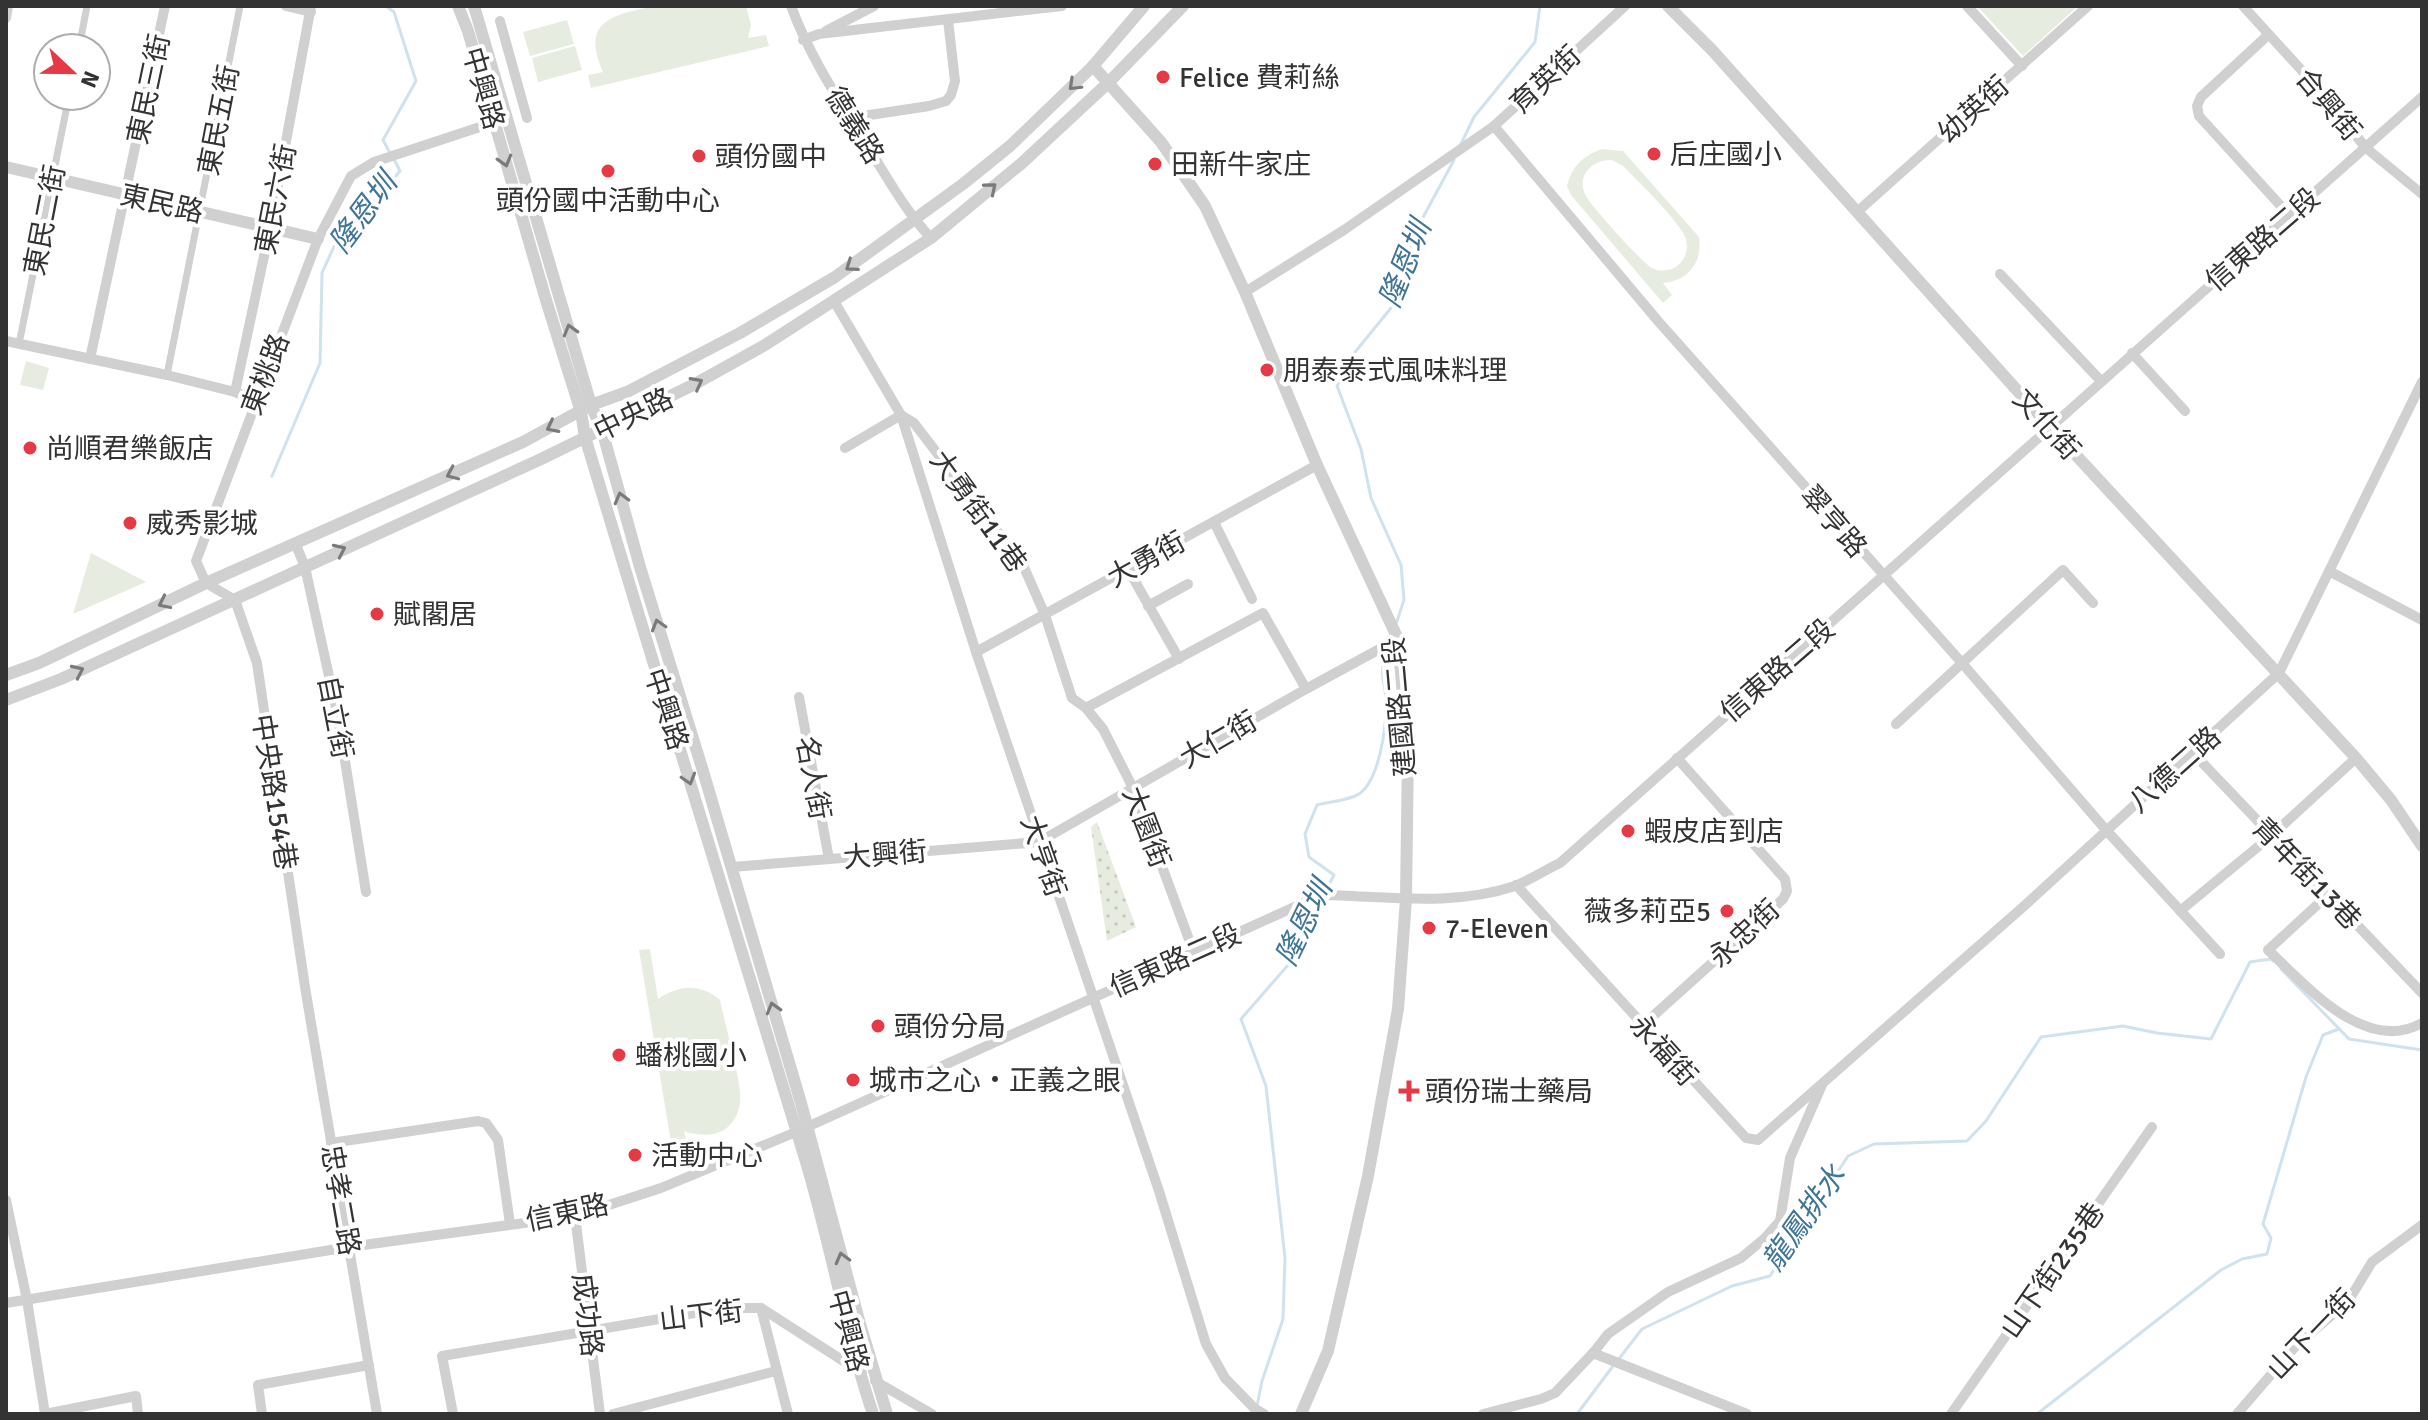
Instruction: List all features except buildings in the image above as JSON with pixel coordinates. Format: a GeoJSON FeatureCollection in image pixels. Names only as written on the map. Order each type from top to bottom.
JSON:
{"type":"FeatureCollection","features":[{"type":"Feature","properties":{"kind":"street"},"geometry":{"type":"LineString","coordinates":[[6,18],[8,6]]}},
{"type":"Feature","properties":{"kind":"street"},"geometry":{"type":"LineString","coordinates":[[82,32],[87,6]]}},
{"type":"Feature","properties":{"kind":"street","name":"東民三街"},"geometry":{"type":"LineString","coordinates":[[90,359],[165,6]]}},
{"type":"Feature","properties":{"kind":"street","name":"東民五街"},"geometry":{"type":"LineString","coordinates":[[167,375],[240,6]]}},
{"type":"Feature","properties":{"kind":"street"},"geometry":{"type":"LineString","coordinates":[[286,6],[311,9]]}},
{"type":"Feature","properties":{"kind":"street","name":"中興路"},"geometry":{"type":"LineString","coordinates":[[458,6],[586,408],[602,430],[640,567],[732,867],[801,1129],[806,1165],[858,1370],[873,1414]]}},
{"type":"Feature","properties":{"kind":"street","name":"中興路"},"geometry":{"type":"LineString","coordinates":[[474,6],[508,118],[586,408],[585,437],[887,1414]]}},
{"type":"Feature","properties":{"kind":"street","name":"德義路"},"geometry":{"type":"LineString","coordinates":[[791,6],[803,40],[850,118],[914,221],[931,238]]}},
{"type":"Feature","properties":{"kind":"street"},"geometry":{"type":"LineString","coordinates":[[803,40],[874,6]]}},
{"type":"Feature","properties":{"kind":"street"},"geometry":{"type":"LineString","coordinates":[[819,34],[1062,6]]}},
{"type":"Feature","properties":{"kind":"street","name":"中央路"},"geometry":{"type":"LineString","coordinates":[[6,675],[39,663],[206,583],[523,442],[740,333],[835,277],[914,221],[1010,146],[1093,66],[1144,6]]}},
{"type":"Feature","properties":{"kind":"street","name":"中央路"},"geometry":{"type":"LineString","coordinates":[[6,700],[61,679],[235,600],[693,385],[834,301],[931,238],[1022,163],[1108,83],[1183,6]]}},
{"type":"Feature","properties":{"kind":"street","name":"育英街"},"geometry":{"type":"LineString","coordinates":[[1245,292],[1344,230],[1494,126],[1625,6]]}},
{"type":"Feature","properties":{"kind":"street","name":"文化街"},"geometry":{"type":"LineString","coordinates":[[1668,6],[1712,50],[2049,426],[2356,758],[2391,800],[2422,846]]}},
{"type":"Feature","properties":{"kind":"street"},"geometry":{"type":"LineString","coordinates":[[1967,6],[2022,66]]}},
{"type":"Feature","properties":{"kind":"street","name":"幼英街"},"geometry":{"type":"LineString","coordinates":[[1857,212],[2088,6]]}},
{"type":"Feature","properties":{"kind":"street","name":"合興街"},"geometry":{"type":"LineString","coordinates":[[2243,6],[2316,86],[2366,148],[2422,194]]}},
{"type":"Feature","properties":{"kind":"street","name":"東民六街"},"geometry":{"type":"LineString","coordinates":[[235,392],[270,228],[311,9]]}},
{"type":"Feature","properties":{"kind":"street"},"geometry":{"type":"LineString","coordinates":[[850,118],[946,101],[955,81],[948,20]]}},
{"type":"Feature","properties":{"kind":"street"},"geometry":{"type":"LineString","coordinates":[[500,21],[527,118]]}},
{"type":"Feature","properties":{"kind":"street"},"geometry":{"type":"LineString","coordinates":[[2268,35],[2201,97],[2197,106],[2199,116],[2289,215]]}},
{"type":"Feature","properties":{"kind":"street","name":"建國路二段"},"geometry":{"type":"LineString","coordinates":[[1093,66],[1161,142],[1205,206],[1245,292],[1317,465],[1398,639],[1408,752],[1406,899],[1398,1009],[1368,1176],[1328,1351],[1301,1414]]}},
{"type":"Feature","properties":{"kind":"street","name":"信東路二段"},"geometry":{"type":"LineString","coordinates":[[1092,997],[1323,895],[1406,899],[1470,896],[1516,885],[1560,863],[2422,97]]}},
{"type":"Feature","properties":{"kind":"street","name":"東民二街"},"geometry":{"type":"LineString","coordinates":[[19,344],[66,112]]}},
{"type":"Feature","properties":{"kind":"street"},"geometry":{"type":"LineString","coordinates":[[494,122],[508,118]]}},
{"type":"Feature","properties":{"kind":"street","name":"東桃路"},"geometry":{"type":"LineString","coordinates":[[206,583],[196,561],[318,239],[351,176],[374,162],[494,122]]}},
{"type":"Feature","properties":{"kind":"street","name":"翠亨路"},"geometry":{"type":"LineString","coordinates":[[1494,126],[1658,321],[2106,830],[2220,954]]}},
{"type":"Feature","properties":{"kind":"street","name":"東民路"},"geometry":{"type":"LineString","coordinates":[[6,167],[318,239]]}},
{"type":"Feature","properties":{"kind":"street"},"geometry":{"type":"LineString","coordinates":[[2000,274],[2101,381]]}},
{"type":"Feature","properties":{"kind":"street","name":"大亨街"},"geometry":{"type":"LineString","coordinates":[[834,301],[901,415],[1039,842],[1159,1191],[1206,1344],[1225,1378],[1260,1411]]}},
{"type":"Feature","properties":{"kind":"street"},"geometry":{"type":"LineString","coordinates":[[6,341],[167,375],[255,400]]}},
{"type":"Feature","properties":{"kind":"street"},"geometry":{"type":"LineString","coordinates":[[2132,353],[2185,411]]}},
{"type":"Feature","properties":{"kind":"street","name":"八德二路"},"geometry":{"type":"LineString","coordinates":[[1824,1080],[1950,972],[2279,673],[2422,382]]}},
{"type":"Feature","properties":{"kind":"street"},"geometry":{"type":"LineString","coordinates":[[845,448],[901,415]]}},
{"type":"Feature","properties":{"kind":"street","name":"大勇街11巷"},"geometry":{"type":"LineString","coordinates":[[901,415],[914,423],[1023,565],[1045,615],[1072,698],[1086,708]]}},
{"type":"Feature","properties":{"kind":"street","name":"大勇街"},"geometry":{"type":"LineString","coordinates":[[976,652],[1317,465]]}},
{"type":"Feature","properties":{"kind":"street"},"geometry":{"type":"LineString","coordinates":[[1214,522],[1252,599]]}},
{"type":"Feature","properties":{"kind":"street","name":"自立街"},"geometry":{"type":"LineString","coordinates":[[296,545],[305,567],[338,717],[366,892]]}},
{"type":"Feature","properties":{"kind":"street"},"geometry":{"type":"LineString","coordinates":[[625,571],[640,567]]}},
{"type":"Feature","properties":{"kind":"street"},"geometry":{"type":"LineString","coordinates":[[1128,569],[1179,659]]}},
{"type":"Feature","properties":{"kind":"street"},"geometry":{"type":"LineString","coordinates":[[1896,724],[2063,570],[2093,603]]}},
{"type":"Feature","properties":{"kind":"street"},"geometry":{"type":"LineString","coordinates":[[2329,571],[2422,620]]}},
{"type":"Feature","properties":{"kind":"street"},"geometry":{"type":"LineString","coordinates":[[206,583],[235,600]]}},
{"type":"Feature","properties":{"kind":"street"},"geometry":{"type":"LineString","coordinates":[[1148,606],[1188,584]]}},
{"type":"Feature","properties":{"kind":"street","name":"中央路154巷"},"geometry":{"type":"LineString","coordinates":[[235,600],[257,663],[305,987]]}},
{"type":"Feature","properties":{"kind":"street"},"geometry":{"type":"LineString","coordinates":[[1086,708],[1263,613],[1306,689]]}},
{"type":"Feature","properties":{"kind":"street","name":"大仁街"},"geometry":{"type":"LineString","coordinates":[[1039,842],[1398,639]]}},
{"type":"Feature","properties":{"kind":"street","name":"名人街"},"geometry":{"type":"LineString","coordinates":[[799,697],[829,859]]}},
{"type":"Feature","properties":{"kind":"street","name":"大園街"},"geometry":{"type":"LineString","coordinates":[[1086,708],[1103,729],[1133,788],[1194,953]]}},
{"type":"Feature","properties":{"kind":"street","name":"青年街13巷"},"geometry":{"type":"LineString","coordinates":[[2193,753],[2422,993]]}},
{"type":"Feature","properties":{"kind":"street","name":"永忠街"},"geometry":{"type":"LineString","coordinates":[[1642,1026],[1783,899],[1787,891],[1785,879],[1677,758]]}},
{"type":"Feature","properties":{"kind":"street"},"geometry":{"type":"LineString","coordinates":[[2180,911],[2271,836],[2356,758]]}},
{"type":"Feature","properties":{"kind":"street","name":"大興街"},"geometry":{"type":"LineString","coordinates":[[732,867],[1039,842]]}},
{"type":"Feature","properties":{"kind":"street","name":"永福街"},"geometry":{"type":"LineString","coordinates":[[1516,885],[1746,1138],[1758,1140],[1824,1080]]}},
{"type":"Feature","properties":{"kind":"street"},"geometry":{"type":"LineString","coordinates":[[2328,895],[2268,950],[2325,1003],[2347,1018],[2384,1032],[2407,1032],[2422,1023]]}},
{"type":"Feature","properties":{"kind":"street","name":"忠孝二路"},"geometry":{"type":"LineString","coordinates":[[305,987],[377,1414]]}},
{"type":"Feature","properties":{"kind":"street","name":"信東路"},"geometry":{"type":"LineString","coordinates":[[6,1303],[349,1247],[575,1216],[661,1188],[801,1129],[1092,997]]}},
{"type":"Feature","properties":{"kind":"street"},"geometry":{"type":"LineString","coordinates":[[1483,1414],[1555,1393],[1598,1355],[1608,1334],[1668,1292],[1741,1258],[1765,1238],[1780,1221],[1790,1158],[1824,1080]]}},
{"type":"Feature","properties":{"kind":"street"},"geometry":{"type":"LineString","coordinates":[[331,1143],[478,1121],[486,1123],[498,1140],[510,1224]]}},
{"type":"Feature","properties":{"kind":"street","name":"山下街235巷"},"geometry":{"type":"LineString","coordinates":[[1951,1414],[2152,1127]]}},
{"type":"Feature","properties":{"kind":"street"},"geometry":{"type":"LineString","coordinates":[[6,1200],[27,1300],[45,1414],[136,1396],[138,1414]]}},
{"type":"Feature","properties":{"kind":"street","name":"成功路"},"geometry":{"type":"LineString","coordinates":[[575,1216],[600,1414]]}},
{"type":"Feature","properties":{"kind":"street","name":"山下一街"},"geometry":{"type":"LineString","coordinates":[[2237,1414],[2294,1348],[2349,1300],[2372,1262],[2422,1225]]}},
{"type":"Feature","properties":{"kind":"street","name":"山下街"},"geometry":{"type":"LineString","coordinates":[[453,1414],[442,1356],[724,1308],[761,1308],[932,1414]]}},
{"type":"Feature","properties":{"kind":"street"},"geometry":{"type":"LineString","coordinates":[[761,1308],[788,1414]]}},
{"type":"Feature","properties":{"kind":"street"},"geometry":{"type":"LineString","coordinates":[[1598,1355],[1747,1414]]}},
{"type":"Feature","properties":{"kind":"street"},"geometry":{"type":"LineString","coordinates":[[262,1414],[258,1385],[369,1365]]}},
{"type":"Feature","properties":{"kind":"street"},"geometry":{"type":"LineString","coordinates":[[613,1414],[776,1371]]}},
{"type":"Feature","properties":{"kind":"shaded area"},"geometry":{"type":"Polygon","coordinates":[[[655,6],[746,6],[751,25],[748,38],[766,35],[769,46],[591,88],[588,75],[603,72],[597,55],[598,31],[614,17],[655,6]]]}},
{"type":"Feature","properties":{"kind":"shaded area"},"geometry":{"type":"Polygon","coordinates":[[[1977,6],[2078,6],[2023,56],[1977,6]]]}},
{"type":"Feature","properties":{"kind":"shaded area"},"geometry":{"type":"Polygon","coordinates":[[[567,20],[574,44],[530,56],[523,32],[567,20]]]}},
{"type":"Feature","properties":{"kind":"shaded area"},"geometry":{"type":"Polygon","coordinates":[[[575,46],[582,70],[538,82],[532,58],[575,46]]]}},
{"type":"Feature","properties":{"kind":"shaded area"},"geometry":{"type":"Polygon","coordinates":[[[1602,149],[1623,151],[1699,237],[1699,254],[1692,269],[1680,278],[1663,283],[1672,295],[1663,303],[1571,195],[1567,186],[1572,173],[1579,163],[1602,149]],[[1605,160],[1588,170],[1583,182],[1586,196],[1647,264],[1661,271],[1674,268],[1686,252],[1684,235],[1665,209],[1623,166],[1605,160]]]}},
{"type":"Feature","properties":{"kind":"shaded area"},"geometry":{"type":"Polygon","coordinates":[[[26,361],[49,368],[43,390],[20,385],[26,361]]]}},
{"type":"Feature","properties":{"kind":"shaded area"},"geometry":{"type":"Polygon","coordinates":[[[91,553],[146,582],[73,614],[91,553]]]}},
{"type":"Feature","properties":{"kind":"shaded area"},"geometry":{"type":"Polygon","coordinates":[[[1097,822],[1136,927],[1107,941],[1091,827],[1097,822]]]}},
{"type":"Feature","properties":{"kind":"shaded area"},"geometry":{"type":"Polygon","coordinates":[[[650,949],[658,999],[689,988],[705,991],[720,1000],[740,1095],[737,1113],[727,1128],[703,1135],[684,1131],[689,1153],[674,1160],[639,950],[650,949]]]}},
{"type":"Feature","properties":{"kind":"waterway","name":"隆恩圳"},"geometry":{"type":"LineString","coordinates":[[386,6],[394,12],[416,81],[383,140],[390,153]]}},
{"type":"Feature","properties":{"kind":"waterway","name":"隆恩圳"},"geometry":{"type":"LineString","coordinates":[[1460,146],[1474,117],[1535,42],[1540,6]]}},
{"type":"Feature","properties":{"kind":"waterway","name":"隆恩圳"},"geometry":{"type":"LineString","coordinates":[[272,476],[320,363],[322,273],[341,231],[376,200],[400,171],[394,159]]}},
{"type":"Feature","properties":{"kind":"waterway","name":"隆恩圳"},"geometry":{"type":"LineString","coordinates":[[1396,624],[1404,600],[1401,565],[1371,498],[1361,449],[1337,386],[1351,357],[1391,308],[1414,234],[1454,160]]}},
{"type":"Feature","properties":{"kind":"waterway","name":"隆恩圳"},"geometry":{"type":"LineString","coordinates":[[1326,891],[1334,875],[1309,857],[1305,834],[1317,805],[1355,796],[1371,780],[1380,753],[1385,722],[1386,698],[1382,673],[1386,655]]}},
{"type":"Feature","properties":{"kind":"waterway","name":"隆恩圳"},"geometry":{"type":"LineString","coordinates":[[1257,1406],[1283,1319],[1285,1258],[1266,1086],[1241,1019],[1295,957],[1322,898]]}},
{"type":"Feature","properties":{"kind":"waterway","name":"龍鳳排水"},"geometry":{"type":"LineString","coordinates":[[1618,1360],[1642,1329],[1732,1286],[1770,1276],[1848,1156],[1874,1144],[1967,1141],[1986,1121],[2041,1037],[2123,1026],[2211,1039],[2250,962],[2273,961]]}},
{"type":"Feature","properties":{"kind":"waterway","name":"龍鳳排水"},"geometry":{"type":"LineString","coordinates":[[2281,969],[2349,1039],[2422,1050]]}},
{"type":"Feature","properties":{"kind":"waterway"},"geometry":{"type":"LineString","coordinates":[[2037,1414],[2221,1270],[2242,1259],[2267,1254],[2271,1238],[2263,1224],[2306,1077],[2323,1035],[2339,1029]]}},
{"type":"Feature","properties":{"kind":"waterway","name":"龍鳳排水"},"geometry":{"type":"LineString","coordinates":[[1577,1414],[1613,1366]]}},
{"type":"Feature","properties":{"kind":"place","name":"Felice 費莉絲"},"geometry":{"type":"Point","coordinates":[1163,77]}},
{"type":"Feature","properties":{"kind":"place","name":"后庄國小"},"geometry":{"type":"Point","coordinates":[1654,154]}},
{"type":"Feature","properties":{"kind":"place","name":"頭份國中"},"geometry":{"type":"Point","coordinates":[699,156]}},
{"type":"Feature","properties":{"kind":"place","name":"田新牛家庄"},"geometry":{"type":"Point","coordinates":[1155,164]}},
{"type":"Feature","properties":{"kind":"place","name":"頭份國中活動中心"},"geometry":{"type":"Point","coordinates":[608,171]}},
{"type":"Feature","properties":{"kind":"place","name":"朋泰泰式風味料理"},"geometry":{"type":"Point","coordinates":[1267,370]}},
{"type":"Feature","properties":{"kind":"place","name":"尚順君樂飯店"},"geometry":{"type":"Point","coordinates":[30,448]}},
{"type":"Feature","properties":{"kind":"place","name":"威秀影城"},"geometry":{"type":"Point","coordinates":[130,523]}},
{"type":"Feature","properties":{"kind":"place","name":"賦閣居"},"geometry":{"type":"Point","coordinates":[377,614]}},
{"type":"Feature","properties":{"kind":"place","name":"蝦皮店到店"},"geometry":{"type":"Point","coordinates":[1628,831]}},
{"type":"Feature","properties":{"kind":"place","name":"薇多莉亞5"},"geometry":{"type":"Point","coordinates":[1727,911]}},
{"type":"Feature","properties":{"kind":"place","name":"7-Eleven"},"geometry":{"type":"Point","coordinates":[1429,928]}},
{"type":"Feature","properties":{"kind":"place","name":"頭份分局"},"geometry":{"type":"Point","coordinates":[878,1026]}},
{"type":"Feature","properties":{"kind":"place","name":"蟠桃國小"},"geometry":{"type":"Point","coordinates":[619,1055]}},
{"type":"Feature","properties":{"kind":"place","name":"城市之心‧正義之眼"},"geometry":{"type":"Point","coordinates":[853,1080]}},
{"type":"Feature","properties":{"kind":"place","name":"頭份瑞士藥局"},"geometry":{"type":"Point","coordinates":[1409,1091]}},
{"type":"Feature","properties":{"kind":"place","name":"活動中心"},"geometry":{"type":"Point","coordinates":[635,1155]}}]}
